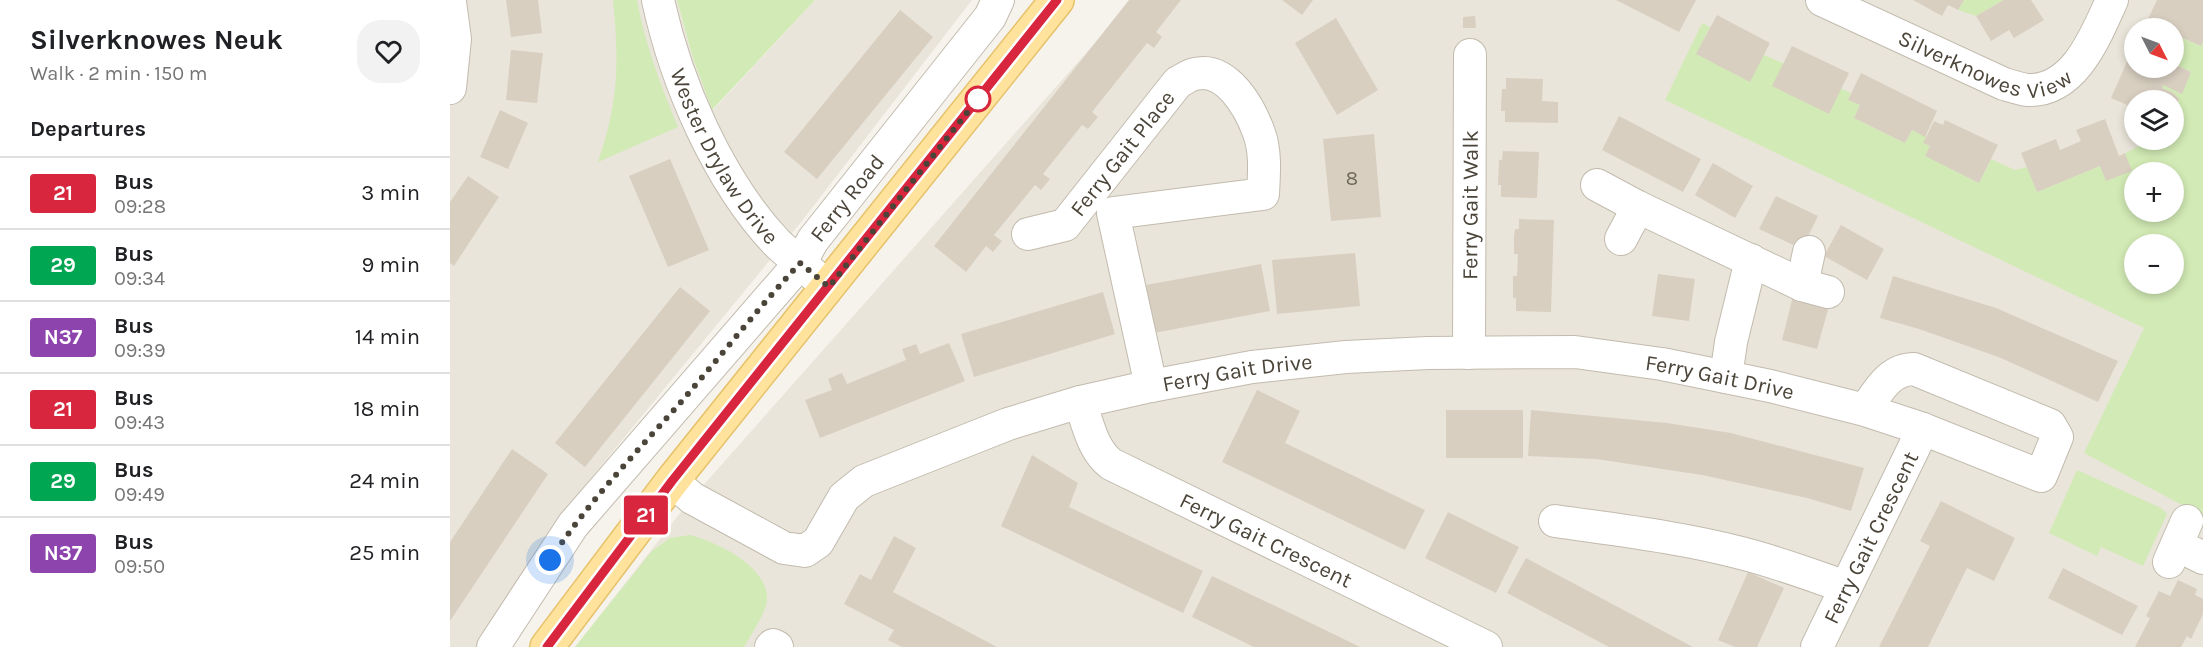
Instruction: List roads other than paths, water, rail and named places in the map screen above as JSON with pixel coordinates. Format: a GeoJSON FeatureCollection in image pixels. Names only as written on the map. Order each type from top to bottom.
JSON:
{"type":"FeatureCollection","features":[{"type":"Feature","properties":{"kind":"main road","name":"Ferry Road"},"geometry":{"type":"LineString","coordinates":[[547,647],[672,481],[1057,0]]}},
{"type":"Feature","properties":{"kind":"street","name":"Wester Drylaw Drive"},"geometry":{"type":"LineString","coordinates":[[658,0],[679,72],[701,125],[726,175],[745,203],[777,242],[829,287]]}},
{"type":"Feature","properties":{"kind":"street","name":"Ferry Road"},"geometry":{"type":"LineString","coordinates":[[493,647],[573,525],[800,263],[813,240],[990,17],[998,0]]}},
{"type":"Feature","properties":{"kind":"street","name":"Silverknowes View"},"geometry":{"type":"LineString","coordinates":[[1822,0],[2004,84],[2026,90],[2045,88],[2069,74],[2091,46],[2112,0]]}},
{"type":"Feature","properties":{"kind":"street"},"geometry":{"type":"LineString","coordinates":[[450,2],[455,39],[450,88]]}},
{"type":"Feature","properties":{"kind":"street","name":"Ferry Gait Walk"},"geometry":{"type":"LineString","coordinates":[[1469,353],[1470,55]]}},
{"type":"Feature","properties":{"kind":"street","name":"Ferry Gait Place"},"geometry":{"type":"LineString","coordinates":[[1028,234],[1065,225],[1113,213],[1263,194],[1263,153],[1259,134],[1239,96],[1227,82],[1212,74],[1195,74],[1178,82],[1065,225]]}},
{"type":"Feature","properties":{"kind":"street"},"geometry":{"type":"LineString","coordinates":[[1597,185],[1638,207],[1815,289],[1809,252]]}},
{"type":"Feature","properties":{"kind":"street"},"geometry":{"type":"LineString","coordinates":[[1621,239],[1638,207]]}},
{"type":"Feature","properties":{"kind":"street","name":"Ferry Gait Place"},"geometry":{"type":"LineString","coordinates":[[1113,213],[1151,386]]}},
{"type":"Feature","properties":{"kind":"street"},"geometry":{"type":"LineString","coordinates":[[1726,377],[1731,342],[1751,260]]}},
{"type":"Feature","properties":{"kind":"street","name":"Ferry Gait Drive"},"geometry":{"type":"LineString","coordinates":[[672,481],[692,498],[784,548],[805,551],[818,542],[844,497],[864,481],[1008,424],[1080,402],[1252,367],[1346,357],[1469,353],[1575,352],[1662,364],[1726,377],[1865,410],[1923,429],[2041,476],[2057,437],[2050,425],[1914,369],[1905,369],[1895,373],[1865,410]]}},
{"type":"Feature","properties":{"kind":"street","name":"Ferry Gait Crescent"},"geometry":{"type":"LineString","coordinates":[[1080,402],[1095,445],[1111,464],[1486,647]]}},
{"type":"Feature","properties":{"kind":"street","name":"Ferry Gait Crescent"},"geometry":{"type":"LineString","coordinates":[[1817,647],[1923,429]]}},
{"type":"Feature","properties":{"kind":"street"},"geometry":{"type":"LineString","coordinates":[[1555,521],[1632,532],[1740,553],[1793,568],[1846,587]]}},
{"type":"Feature","properties":{"kind":"street"},"geometry":{"type":"LineString","coordinates":[[771,647],[773,645],[777,647]]}}]}
